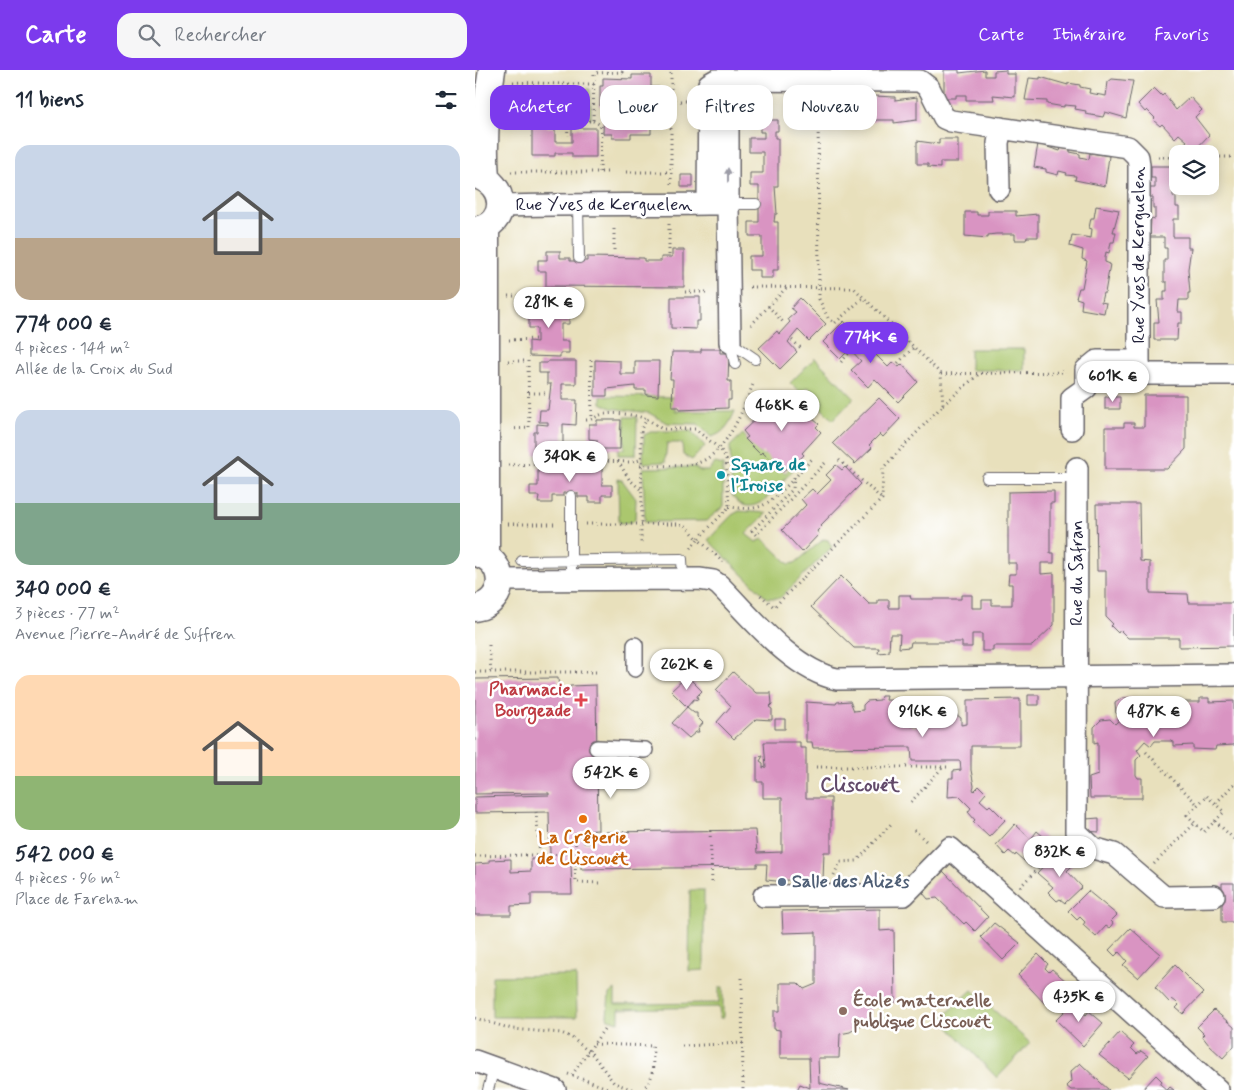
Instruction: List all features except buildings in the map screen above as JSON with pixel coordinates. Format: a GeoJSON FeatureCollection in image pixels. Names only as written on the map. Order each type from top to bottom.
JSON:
{"type":"FeatureCollection","features":[{"type":"Feature","properties":{"kind":"street"},"geometry":{"type":"LineString","coordinates":[[475,608],[489,603],[496,597],[501,580],[497,566],[480,555],[480,229],[496,218],[501,206],[497,190],[489,175],[484,148],[485,118],[506,76]]}},
{"type":"Feature","properties":{"kind":"street","name":"Rue Yves de Kerguelen"},"geometry":{"type":"LineString","coordinates":[[501,206],[578,215],[673,217],[718,204],[708,92],[709,84],[732,76],[817,81],[920,81],[929,88],[944,118],[1128,147],[1138,157],[1139,369],[1145,374],[1234,374]]}},
{"type":"Feature","properties":{"kind":"street"},"geometry":{"type":"LineString","coordinates":[[999,189],[998,143],[1001,128]]}},
{"type":"Feature","properties":{"kind":"street"},"geometry":{"type":"LineString","coordinates":[[718,204],[729,288],[739,335]]}},
{"type":"Feature","properties":{"kind":"street"},"geometry":{"type":"LineString","coordinates":[[1073,430],[1073,398],[1086,388],[1087,370],[1097,361],[1139,361]]}},
{"type":"Feature","properties":{"kind":"street","name":"Rue du Safran"},"geometry":{"type":"LineString","coordinates":[[1077,473],[1076,832],[1080,839],[1093,848],[1114,854],[1141,877]]}},
{"type":"Feature","properties":{"kind":"street"},"geometry":{"type":"LineString","coordinates":[[501,580],[571,570],[682,569],[719,585],[787,652],[805,667],[825,677],[847,680],[1234,675]]}},
{"type":"Feature","properties":{"kind":"street"},"geometry":{"type":"LineString","coordinates":[[635,645],[635,669]]}},
{"type":"Feature","properties":{"kind":"street"},"geometry":{"type":"LineString","coordinates":[[597,748],[645,750]]}},
{"type":"Feature","properties":{"kind":"street"},"geometry":{"type":"LineString","coordinates":[[764,896],[904,895],[950,848],[1218,1090]]}},
{"type":"Feature","properties":{"kind":"street"},"geometry":{"type":"LineString","coordinates":[[1141,877],[1164,897],[1214,896]]}},
{"type":"Feature","properties":{"kind":"street"},"geometry":{"type":"LineString","coordinates":[[485,1065],[555,1090]]}},
{"type":"Feature","properties":{"kind":"street"},"geometry":{"type":"LineString","coordinates":[[1231,1090],[1234,1087]]}},
{"type":"Feature","properties":{"kind":"lane"},"geometry":{"type":"LineString","coordinates":[[718,204],[756,204]]}},
{"type":"Feature","properties":{"kind":"lane"},"geometry":{"type":"LineString","coordinates":[[578,215],[579,258]]}},
{"type":"Feature","properties":{"kind":"lane"},"geometry":{"type":"LineString","coordinates":[[739,335],[755,358]]}},
{"type":"Feature","properties":{"kind":"lane"},"geometry":{"type":"LineString","coordinates":[[735,364],[739,335]]}},
{"type":"Feature","properties":{"kind":"lane"},"geometry":{"type":"LineString","coordinates":[[987,478],[1077,473]]}},
{"type":"Feature","properties":{"kind":"lane"},"geometry":{"type":"LineString","coordinates":[[522,561],[571,570],[571,496]]}},
{"type":"Feature","properties":{"kind":"lane"},"geometry":{"type":"LineString","coordinates":[[485,1065],[488,1090]]}},
{"type":"Feature","properties":{"kind":"path"},"geometry":{"type":"LineString","coordinates":[[600,172],[601,125],[593,121],[594,74],[621,72],[623,70]]}},
{"type":"Feature","properties":{"kind":"path"},"geometry":{"type":"LineString","coordinates":[[669,256],[673,217],[671,70]]}},
{"type":"Feature","properties":{"kind":"path"},"geometry":{"type":"LineString","coordinates":[[506,76],[562,84],[594,84]]}},
{"type":"Feature","properties":{"kind":"path"},"geometry":{"type":"LineString","coordinates":[[817,81],[819,299],[828,318],[835,323],[863,297]]}},
{"type":"Feature","properties":{"kind":"path"},"geometry":{"type":"LineString","coordinates":[[568,130],[568,136]]}},
{"type":"Feature","properties":{"kind":"path"},"geometry":{"type":"LineString","coordinates":[[1219,157],[1234,157]]}},
{"type":"Feature","properties":{"kind":"path"},"geometry":{"type":"LineString","coordinates":[[489,175],[671,172]]}},
{"type":"Feature","properties":{"kind":"path"},"geometry":{"type":"LineString","coordinates":[[578,215],[617,217],[614,254]]}},
{"type":"Feature","properties":{"kind":"path"},"geometry":{"type":"LineString","coordinates":[[660,223],[673,217]]}},
{"type":"Feature","properties":{"kind":"path"},"geometry":{"type":"LineString","coordinates":[[685,292],[717,292],[729,288],[819,286],[847,286],[854,288],[941,374],[943,405]]}},
{"type":"Feature","properties":{"kind":"path"},"geometry":{"type":"LineString","coordinates":[[739,335],[787,287]]}},
{"type":"Feature","properties":{"kind":"path"},"geometry":{"type":"LineString","coordinates":[[505,288],[505,305]]}},
{"type":"Feature","properties":{"kind":"path"},"geometry":{"type":"LineString","coordinates":[[505,296],[535,298],[543,296]]}},
{"type":"Feature","properties":{"kind":"path"},"geometry":{"type":"LineString","coordinates":[[768,306],[783,322]]}},
{"type":"Feature","properties":{"kind":"path"},"geometry":{"type":"LineString","coordinates":[[515,340],[536,339]]}},
{"type":"Feature","properties":{"kind":"path"},"geometry":{"type":"LineString","coordinates":[[505,340],[505,347]]}},
{"type":"Feature","properties":{"kind":"path"},"geometry":{"type":"LineString","coordinates":[[792,340],[802,349]]}},
{"type":"Feature","properties":{"kind":"path"},"geometry":{"type":"LineString","coordinates":[[898,363],[913,348]]}},
{"type":"Feature","properties":{"kind":"path"},"geometry":{"type":"LineString","coordinates":[[841,362],[849,353]]}},
{"type":"Feature","properties":{"kind":"path"},"geometry":{"type":"LineString","coordinates":[[505,354],[505,370]]}},
{"type":"Feature","properties":{"kind":"path"},"geometry":{"type":"LineString","coordinates":[[505,360],[528,360],[529,393],[529,428],[505,429],[505,438]]}},
{"type":"Feature","properties":{"kind":"path"},"geometry":{"type":"LineString","coordinates":[[591,360],[592,420]]}},
{"type":"Feature","properties":{"kind":"path"},"geometry":{"type":"LineString","coordinates":[[941,374],[1087,372]]}},
{"type":"Feature","properties":{"kind":"path"},"geometry":{"type":"LineString","coordinates":[[753,589],[773,608],[882,499],[883,468],[943,405],[981,373]]}},
{"type":"Feature","properties":{"kind":"path"},"geometry":{"type":"LineString","coordinates":[[640,466],[694,464],[713,456],[720,449],[747,401],[753,384]]}},
{"type":"Feature","properties":{"kind":"path"},"geometry":{"type":"LineString","coordinates":[[529,393],[549,393]]}},
{"type":"Feature","properties":{"kind":"path"},"geometry":{"type":"LineString","coordinates":[[586,420],[592,420],[604,413],[637,416],[647,419],[662,429],[695,430],[720,449],[727,458],[729,507],[697,539],[682,569]]}},
{"type":"Feature","properties":{"kind":"path"},"geometry":{"type":"LineString","coordinates":[[641,535],[641,429],[647,419]]}},
{"type":"Feature","properties":{"kind":"path"},"geometry":{"type":"LineString","coordinates":[[505,456],[505,465],[545,464]]}},
{"type":"Feature","properties":{"kind":"path"},"geometry":{"type":"LineString","coordinates":[[729,507],[746,508],[761,506],[813,458]]}},
{"type":"Feature","properties":{"kind":"path"},"geometry":{"type":"LineString","coordinates":[[599,461],[640,460]]}},
{"type":"Feature","properties":{"kind":"path"},"geometry":{"type":"LineString","coordinates":[[839,460],[882,499]]}},
{"type":"Feature","properties":{"kind":"path"},"geometry":{"type":"LineString","coordinates":[[618,461],[629,479],[640,489]]}},
{"type":"Feature","properties":{"kind":"path"},"geometry":{"type":"LineString","coordinates":[[794,477],[793,489],[752,531],[756,535],[827,461]]}},
{"type":"Feature","properties":{"kind":"path"},"geometry":{"type":"LineString","coordinates":[[505,532],[505,524],[684,524],[697,539],[725,564]]}},
{"type":"Feature","properties":{"kind":"path"},"geometry":{"type":"LineString","coordinates":[[489,645],[491,672]]}},
{"type":"Feature","properties":{"kind":"path"},"geometry":{"type":"LineString","coordinates":[[475,672],[597,672]]}},
{"type":"Feature","properties":{"kind":"path"},"geometry":{"type":"LineString","coordinates":[[1146,752],[1197,805]]}},
{"type":"Feature","properties":{"kind":"path"},"geometry":{"type":"LineString","coordinates":[[816,767],[951,767]]}},
{"type":"Feature","properties":{"kind":"path"},"geometry":{"type":"LineString","coordinates":[[911,802],[943,767]]}},
{"type":"Feature","properties":{"kind":"path"},"geometry":{"type":"LineString","coordinates":[[1216,803],[1234,784]]}},
{"type":"Feature","properties":{"kind":"path"},"geometry":{"type":"LineString","coordinates":[[1207,796],[1224,812],[1204,832],[1187,815],[1197,805],[1207,796]]}},
{"type":"Feature","properties":{"kind":"path"},"geometry":{"type":"LineString","coordinates":[[536,812],[540,854]]}},
{"type":"Feature","properties":{"kind":"path"},"geometry":{"type":"LineString","coordinates":[[1215,821],[1234,839]]}},
{"type":"Feature","properties":{"kind":"path"},"geometry":{"type":"LineString","coordinates":[[1141,877],[1195,823]]}},
{"type":"Feature","properties":{"kind":"path"},"geometry":{"type":"LineString","coordinates":[[857,861],[891,824]]}},
{"type":"Feature","properties":{"kind":"path"},"geometry":{"type":"LineString","coordinates":[[475,856],[576,854],[575,835],[596,835],[600,831]]}},
{"type":"Feature","properties":{"kind":"path"},"geometry":{"type":"LineString","coordinates":[[710,831],[711,882]]}},
{"type":"Feature","properties":{"kind":"path"},"geometry":{"type":"LineString","coordinates":[[1024,883],[1063,842]]}},
{"type":"Feature","properties":{"kind":"path"},"geometry":{"type":"LineString","coordinates":[[575,864],[576,882],[601,882]]}},
{"type":"Feature","properties":{"kind":"path"},"geometry":{"type":"LineString","coordinates":[[742,978],[743,1090]]}},
{"type":"Feature","properties":{"kind":"path"},"geometry":{"type":"LineString","coordinates":[[475,1018],[512,1029],[561,1033],[588,1051],[614,1083],[634,1090]]}},
{"type":"Feature","properties":{"kind":"path"},"geometry":{"type":"LineString","coordinates":[[572,1075],[604,1029]]}},
{"type":"Feature","properties":{"kind":"path"},"geometry":{"type":"LineString","coordinates":[[593,1044],[600,1046],[653,1046],[652,1078],[649,1084],[643,1088]]}},
{"type":"Feature","properties":{"kind":"path"},"geometry":{"type":"LineString","coordinates":[[682,1046],[744,1044]]}},
{"type":"Feature","properties":{"kind":"green space"},"geometry":{"type":"Polygon","coordinates":[[[970,349],[1024,349],[1024,370],[970,370],[970,349]]]}},
{"type":"Feature","properties":{"kind":"green space"},"geometry":{"type":"Polygon","coordinates":[[[815,358],[854,398],[833,420],[819,406],[823,402],[808,387],[801,393],[790,383],[815,358]]]}},
{"type":"Feature","properties":{"kind":"green space"},"geometry":{"type":"Polygon","coordinates":[[[601,396],[675,397],[675,411],[735,411],[726,427],[716,436],[711,437],[698,424],[667,423],[649,413],[611,408],[601,403],[601,396]]]}},
{"type":"Feature","properties":{"kind":"green space"},"geometry":{"type":"Polygon","coordinates":[[[625,417],[637,417],[636,455],[618,455],[618,449],[624,449],[625,417]]]}},
{"type":"Feature","properties":{"kind":"green space"},"geometry":{"type":"Polygon","coordinates":[[[653,431],[691,431],[705,446],[692,460],[683,455],[682,443],[667,443],[665,462],[643,463],[644,435],[653,431]]]}},
{"type":"Feature","properties":{"kind":"green space"},"geometry":{"type":"Polygon","coordinates":[[[743,434],[762,456],[765,454],[785,473],[790,468],[793,470],[767,498],[748,506],[741,504],[732,495],[730,446],[743,434]]]}},
{"type":"Feature","properties":{"kind":"green space"},"geometry":{"type":"Polygon","coordinates":[[[715,463],[723,465],[723,507],[706,521],[645,522],[643,468],[694,467],[700,471],[708,471],[715,463]]]}},
{"type":"Feature","properties":{"kind":"green space"},"geometry":{"type":"Polygon","coordinates":[[[618,479],[622,480],[636,499],[635,519],[632,522],[619,523],[618,479]]]}},
{"type":"Feature","properties":{"kind":"green space"},"geometry":{"type":"Polygon","coordinates":[[[739,511],[767,513],[746,534],[756,542],[763,539],[789,564],[795,563],[824,539],[828,540],[832,547],[780,598],[767,598],[708,540],[732,515],[739,511]]]}},
{"type":"Feature","properties":{"kind":"green space"},"geometry":{"type":"Polygon","coordinates":[[[690,890],[704,890],[704,970],[689,971],[690,890]]]}},
{"type":"Feature","properties":{"kind":"green space"},"geometry":{"type":"Polygon","coordinates":[[[576,975],[577,1017],[492,1017],[492,976],[576,975]]]}},
{"type":"Feature","properties":{"kind":"green space"},"geometry":{"type":"Polygon","coordinates":[[[719,987],[723,987],[723,1018],[720,1018],[719,1007],[619,1009],[619,1022],[608,1019],[607,1016],[609,994],[615,989],[615,1004],[719,1003],[719,987]]]}},
{"type":"Feature","properties":{"kind":"green space"},"geometry":{"type":"Polygon","coordinates":[[[972,990],[1030,1043],[997,1078],[941,1019],[972,990]]]}},
{"type":"Feature","properties":{"kind":"place","name":"Square de l'Iroise"},"geometry":{"type":"Point","coordinates":[721,475]}},
{"type":"Feature","properties":{"kind":"place","name":"Pharmacie Bourgeade"},"geometry":{"type":"Point","coordinates":[581,700]}},
{"type":"Feature","properties":{"kind":"place","name":"La Crêperie de Cliscouët"},"geometry":{"type":"Point","coordinates":[583,819]}},
{"type":"Feature","properties":{"kind":"place","name":"Salle des Alizés"},"geometry":{"type":"Point","coordinates":[782,882]}},
{"type":"Feature","properties":{"kind":"place","name":"École maternelle publique Cliscouët"},"geometry":{"type":"Point","coordinates":[843,1011]}},
{"type":"Feature","properties":{"kind":"district","name":"Cliscouët"},"geometry":{"type":"Point","coordinates":[860,785]}}]}
